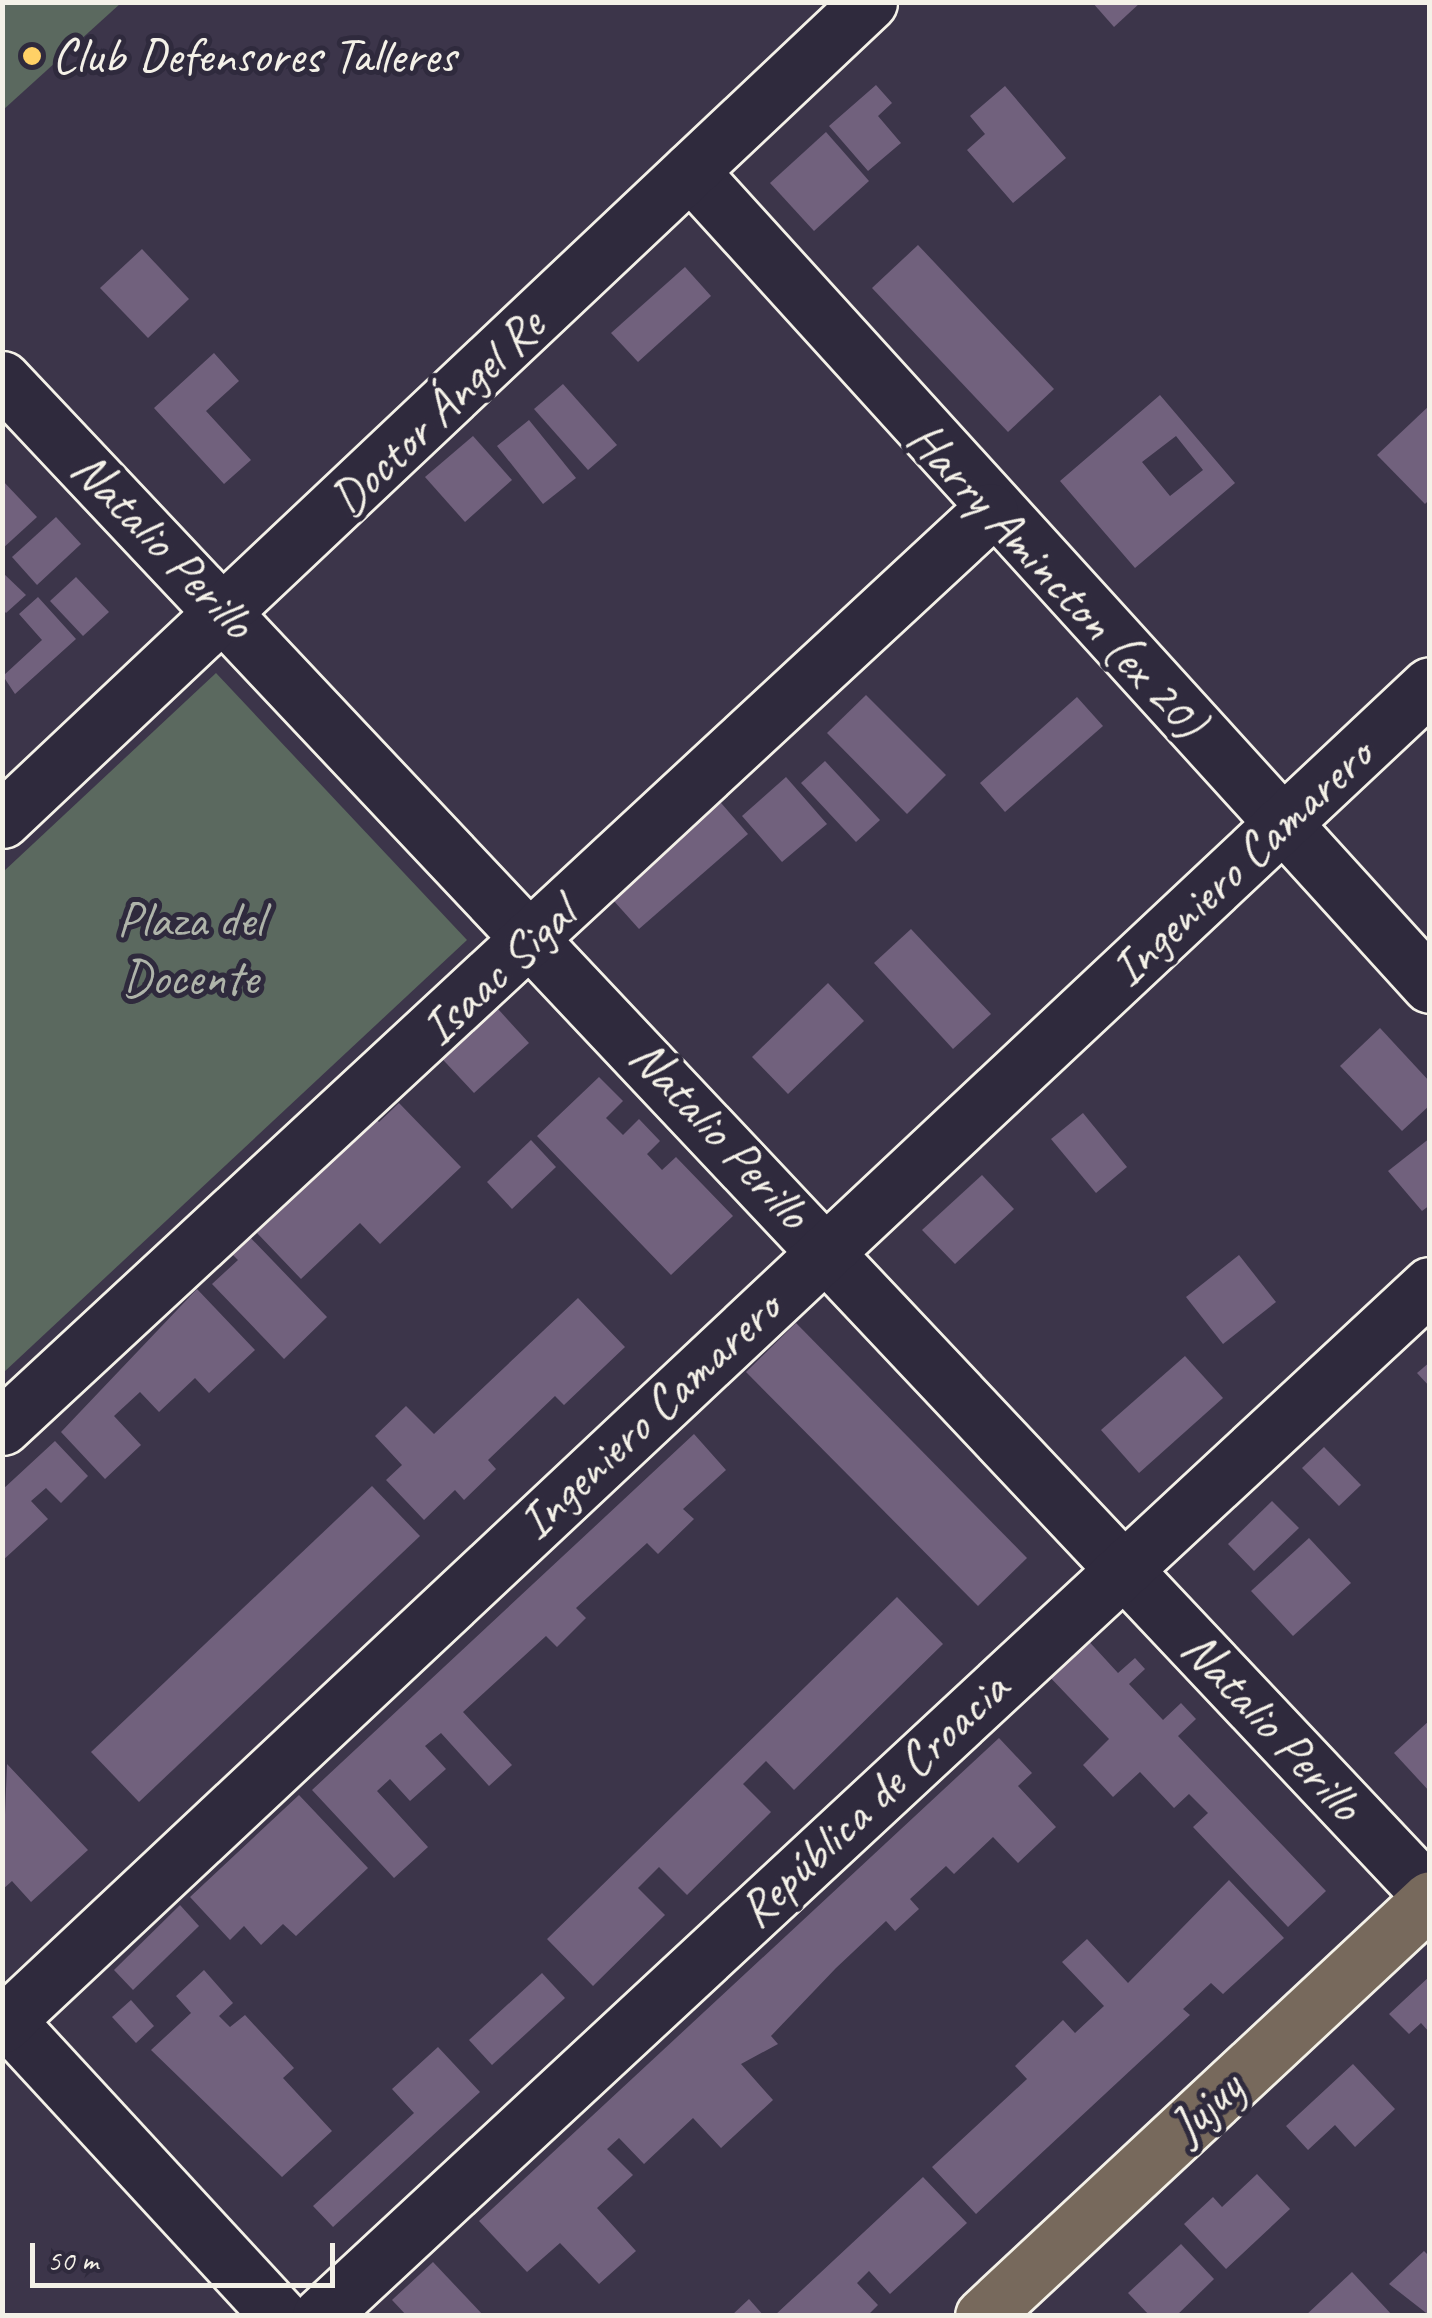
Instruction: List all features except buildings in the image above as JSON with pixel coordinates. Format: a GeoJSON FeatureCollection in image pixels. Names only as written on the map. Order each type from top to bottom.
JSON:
{"type":"FeatureCollection","features":[{"type":"Feature","properties":{"kind":"main road","name":"Jujuy"},"geometry":{"type":"LineString","coordinates":[[983,2316],[1430,1897]]}},
{"type":"Feature","properties":{"kind":"street","name":"Doctor Ángel Re"},"geometry":{"type":"LineString","coordinates":[[2,820],[227,612],[869,2]]}},
{"type":"Feature","properties":{"kind":"street","name":"Harry Amincton (ex 20)"},"geometry":{"type":"LineString","coordinates":[[690,171],[990,511],[1430,985]]}},
{"type":"Feature","properties":{"kind":"street","name":"Natalio Perillo"},"geometry":{"type":"LineString","coordinates":[[2,379],[537,936],[1430,1897]]}},
{"type":"Feature","properties":{"kind":"street","name":"Isaac Sigal"},"geometry":{"type":"LineString","coordinates":[[2,1427],[537,936],[990,511]]}},
{"type":"Feature","properties":{"kind":"street","name":"Ingeniero Camarero"},"geometry":{"type":"LineString","coordinates":[[4,2020],[1430,685]]}},
{"type":"Feature","properties":{"kind":"street","name":"República de Croacia"},"geometry":{"type":"LineString","coordinates":[[320,2316],[1123,1566],[1430,1286]]}},
{"type":"Feature","properties":{"kind":"street"},"geometry":{"type":"LineString","coordinates":[[4,2020],[280,2316]]}},
{"type":"Feature","properties":{"kind":"green space","name":"Club Defensores Talleres"},"geometry":{"type":"Polygon","coordinates":[[[3,2],[121,2],[121,3],[3,110],[3,2]]]}},
{"type":"Feature","properties":{"kind":"green space","name":"Plaza del Docente"},"geometry":{"type":"Polygon","coordinates":[[[216,673],[467,940],[3,1373],[3,872],[216,673]]]}},
{"type":"Feature","properties":{"kind":"place","name":"Club Defensores Talleres"},"geometry":{"type":"Point","coordinates":[32,56]}}]}
